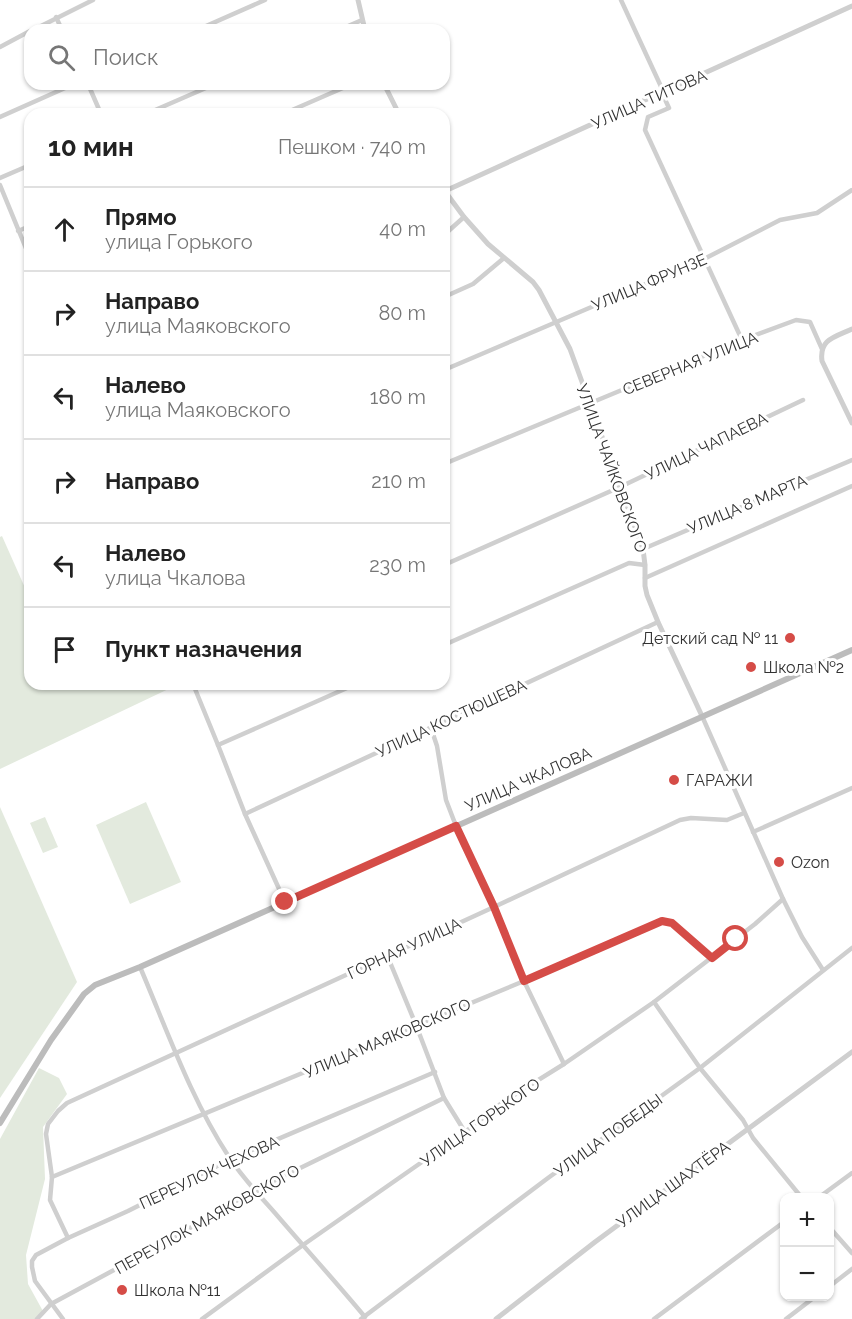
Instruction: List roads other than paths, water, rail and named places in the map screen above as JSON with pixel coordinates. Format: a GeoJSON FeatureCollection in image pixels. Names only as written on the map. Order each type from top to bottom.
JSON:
{"type":"FeatureCollection","features":[{"type":"Feature","properties":{"kind":"main road","name":"УЛИЦА ЧКАЛОВА"},"geometry":{"type":"LineString","coordinates":[[0,1123],[51,1040],[84,994],[95,985],[852,650]]}},
{"type":"Feature","properties":{"kind":"street"},"geometry":{"type":"LineString","coordinates":[[44,24],[93,0]]}},
{"type":"Feature","properties":{"kind":"street"},"geometry":{"type":"LineString","coordinates":[[211,24],[265,0]]}},
{"type":"Feature","properties":{"kind":"street"},"geometry":{"type":"LineString","coordinates":[[358,0],[363,24]]}},
{"type":"Feature","properties":{"kind":"street"},"geometry":{"type":"LineString","coordinates":[[621,0],[669,108],[648,117],[645,130],[742,340]]}},
{"type":"Feature","properties":{"kind":"street","name":"УЛИЦА ТИТОВА"},"geometry":{"type":"LineString","coordinates":[[450,188],[852,6]]}},
{"type":"Feature","properties":{"kind":"street"},"geometry":{"type":"LineString","coordinates":[[56,17],[59,24]]}},
{"type":"Feature","properties":{"kind":"street"},"geometry":{"type":"LineString","coordinates":[[353,24],[362,20]]}},
{"type":"Feature","properties":{"kind":"street"},"geometry":{"type":"LineString","coordinates":[[0,48],[24,35]]}},
{"type":"Feature","properties":{"kind":"street"},"geometry":{"type":"LineString","coordinates":[[0,117],[61,90]]}},
{"type":"Feature","properties":{"kind":"street"},"geometry":{"type":"LineString","coordinates":[[91,90],[98,108]]}},
{"type":"Feature","properties":{"kind":"street"},"geometry":{"type":"LineString","coordinates":[[160,108],[201,90]]}},
{"type":"Feature","properties":{"kind":"street"},"geometry":{"type":"LineString","coordinates":[[298,108],[338,90]]}},
{"type":"Feature","properties":{"kind":"street"},"geometry":{"type":"LineString","coordinates":[[387,90],[396,108]]}},
{"type":"Feature","properties":{"kind":"street"},"geometry":{"type":"LineString","coordinates":[[0,178],[24,168]]}},
{"type":"Feature","properties":{"kind":"street"},"geometry":{"type":"LineString","coordinates":[[0,185],[24,244]]}},
{"type":"Feature","properties":{"kind":"street","name":"УЛИЦА ФРУНЗЕ"},"geometry":{"type":"LineString","coordinates":[[450,367],[704,259],[780,220],[817,213],[852,190]]}},
{"type":"Feature","properties":{"kind":"street","name":"УЛИЦА ЧАЙКОВСКОГО"},"geometry":{"type":"LineString","coordinates":[[450,197],[488,244],[533,282],[570,349],[643,549],[647,595],[783,899],[802,938],[823,970]]}},
{"type":"Feature","properties":{"kind":"street"},"geometry":{"type":"LineString","coordinates":[[450,230],[464,217]]}},
{"type":"Feature","properties":{"kind":"street"},"geometry":{"type":"LineString","coordinates":[[18,231],[24,228]]}},
{"type":"Feature","properties":{"kind":"street"},"geometry":{"type":"LineString","coordinates":[[450,294],[473,284],[504,258]]}},
{"type":"Feature","properties":{"kind":"street","name":"СЕВЕРНАЯ УЛИЦА"},"geometry":{"type":"LineString","coordinates":[[450,462],[742,340],[796,320],[810,322],[822,349]]}},
{"type":"Feature","properties":{"kind":"street"},"geometry":{"type":"LineString","coordinates":[[852,329],[826,341],[822,349],[822,361],[852,423]]}},
{"type":"Feature","properties":{"kind":"street","name":"УЛИЦА ЧАПАЕВА"},"geometry":{"type":"LineString","coordinates":[[450,562],[620,487],[802,400]]}},
{"type":"Feature","properties":{"kind":"street","name":"УЛИЦА 8 МАРТА"},"geometry":{"type":"LineString","coordinates":[[643,549],[852,460]]}},
{"type":"Feature","properties":{"kind":"street"},"geometry":{"type":"LineString","coordinates":[[645,578],[852,486]]}},
{"type":"Feature","properties":{"kind":"street"},"geometry":{"type":"LineString","coordinates":[[450,642],[629,563],[645,565]]}},
{"type":"Feature","properties":{"kind":"street","name":"УЛИЦА КОСТЮШЕВА"},"geometry":{"type":"LineString","coordinates":[[245,814],[658,622]]}},
{"type":"Feature","properties":{"kind":"street"},"geometry":{"type":"LineString","coordinates":[[195,690],[245,814],[285,902]]}},
{"type":"Feature","properties":{"kind":"street"},"geometry":{"type":"LineString","coordinates":[[218,745],[342,690]]}},
{"type":"Feature","properties":{"kind":"street"},"geometry":{"type":"LineString","coordinates":[[430,728],[437,746],[446,800],[456,826],[494,907],[524,981],[564,1064]]}},
{"type":"Feature","properties":{"kind":"street"},"geometry":{"type":"LineString","coordinates":[[753,832],[852,788]]}},
{"type":"Feature","properties":{"kind":"street","name":"ГОРНАЯ УЛИЦА"},"geometry":{"type":"LineString","coordinates":[[52,1177],[46,1134],[48,1124],[67,1103],[680,820],[691,818],[727,820],[744,813]]}},
{"type":"Feature","properties":{"kind":"street","name":"УЛИЦА ГОРЬКОГО"},"geometry":{"type":"LineString","coordinates":[[202,1319],[465,1132],[502,1102],[564,1064],[654,1002],[756,924],[783,899]]}},
{"type":"Feature","properties":{"kind":"street","name":"УЛИЦА МАЯКОВСКОГО"},"geometry":{"type":"LineString","coordinates":[[52,1177],[524,981],[662,921],[672,923],[712,958]]}},
{"type":"Feature","properties":{"kind":"street","name":"УЛИЦА ПОБЕДЫ"},"geometry":{"type":"LineString","coordinates":[[364,1318],[548,1178],[700,1068],[852,948]]}},
{"type":"Feature","properties":{"kind":"street"},"geometry":{"type":"LineString","coordinates":[[387,956],[444,1098],[465,1132]]}},
{"type":"Feature","properties":{"kind":"street"},"geometry":{"type":"LineString","coordinates":[[140,967],[176,1053],[217,1138],[255,1190],[336,1282],[364,1318]]}},
{"type":"Feature","properties":{"kind":"street"},"geometry":{"type":"LineString","coordinates":[[654,1002],[700,1068],[743,1120],[753,1138],[799,1193]]}},
{"type":"Feature","properties":{"kind":"street","name":"УЛИЦА ШАХТЁРА"},"geometry":{"type":"LineString","coordinates":[[496,1319],[595,1242],[852,1052]]}},
{"type":"Feature","properties":{"kind":"street","name":"ПЕРЕУЛОК ЧЕХОВА"},"geometry":{"type":"LineString","coordinates":[[51,1304],[35,1281],[32,1261],[36,1255],[231,1159],[435,1072]]}},
{"type":"Feature","properties":{"kind":"street","name":"ПЕРЕУЛОК МАЯКОВСКОГО"},"geometry":{"type":"LineString","coordinates":[[37,1319],[51,1304],[164,1243],[255,1190],[444,1098]]}},
{"type":"Feature","properties":{"kind":"street"},"geometry":{"type":"LineString","coordinates":[[824,1193],[852,1173]]}},
{"type":"Feature","properties":{"kind":"street"},"geometry":{"type":"LineString","coordinates":[[52,1177],[50,1200],[68,1238]]}},
{"type":"Feature","properties":{"kind":"street"},"geometry":{"type":"LineString","coordinates":[[654,1319],[780,1225]]}},
{"type":"Feature","properties":{"kind":"street"},"geometry":{"type":"LineString","coordinates":[[834,1233],[852,1253]]}},
{"type":"Feature","properties":{"kind":"street"},"geometry":{"type":"LineString","coordinates":[[834,1283],[852,1269]]}},
{"type":"Feature","properties":{"kind":"street"},"geometry":{"type":"LineString","coordinates":[[786,1319],[809,1301]]}},
{"type":"Feature","properties":{"kind":"street"},"geometry":{"type":"LineString","coordinates":[[51,1304],[63,1319]]}},
{"type":"Feature","properties":{"kind":"place","name":"Детский сад № 11"},"geometry":{"type":"Point","coordinates":[790,638]}},
{"type":"Feature","properties":{"kind":"place","name":"Школа №2"},"geometry":{"type":"Point","coordinates":[751,667]}},
{"type":"Feature","properties":{"kind":"place","name":"ГАРАЖИ"},"geometry":{"type":"Point","coordinates":[674,780]}},
{"type":"Feature","properties":{"kind":"place","name":"Ozon"},"geometry":{"type":"Point","coordinates":[779,862]}},
{"type":"Feature","properties":{"kind":"place","name":"Школа №11"},"geometry":{"type":"Point","coordinates":[122,1290]}}]}
